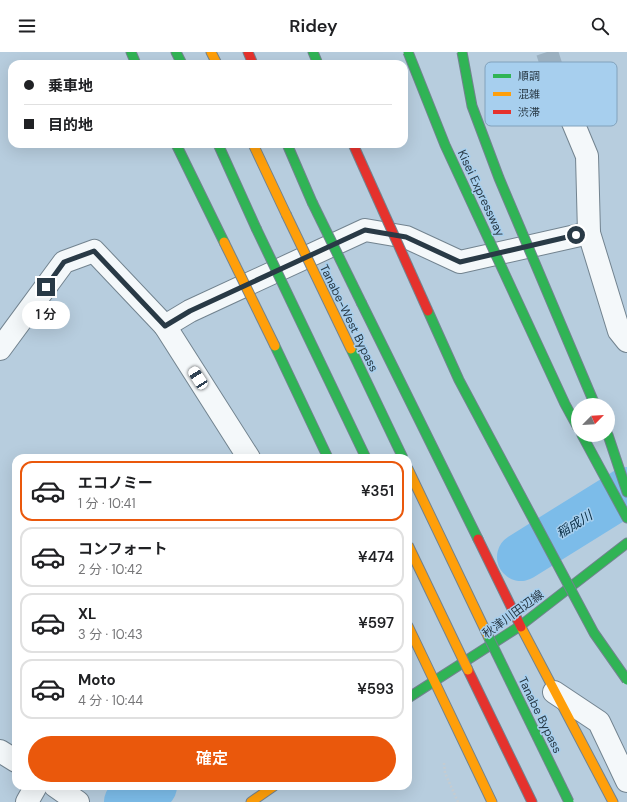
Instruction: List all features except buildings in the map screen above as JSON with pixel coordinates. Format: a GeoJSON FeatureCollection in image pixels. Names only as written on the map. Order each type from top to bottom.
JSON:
{"type":"FeatureCollection","features":[{"type":"Feature","properties":{"kind":"main road","name":"Kisei Expressway"},"geometry":{"type":"LineString","coordinates":[[408,52],[445,145],[571,414]]}},
{"type":"Feature","properties":{"kind":"main road"},"geometry":{"type":"LineString","coordinates":[[462,52],[472,106],[499,178],[592,398]]}},
{"type":"Feature","properties":{"kind":"main road"},"geometry":{"type":"LineString","coordinates":[[178,148],[326,454]]}},
{"type":"Feature","properties":{"kind":"main road"},"geometry":{"type":"LineString","coordinates":[[220,148],[256,228],[364,454]]}},
{"type":"Feature","properties":{"kind":"main road","name":"Tanabe-West Bypass"},"geometry":{"type":"LineString","coordinates":[[255,148],[401,454]]}},
{"type":"Feature","properties":{"kind":"main road"},"geometry":{"type":"LineString","coordinates":[[289,148],[312,202],[520,626],[612,802]]}},
{"type":"Feature","properties":{"kind":"main road"},"geometry":{"type":"LineString","coordinates":[[355,148],[459,380],[594,633],[627,680]]}},
{"type":"Feature","properties":{"kind":"main road"},"geometry":{"type":"LineString","coordinates":[[586,442],[627,518]]}},
{"type":"Feature","properties":{"kind":"main road"},"geometry":{"type":"LineString","coordinates":[[610,442],[627,492]]}},
{"type":"Feature","properties":{"kind":"main road","name":"Tanabe Bypass"},"geometry":{"type":"LineString","coordinates":[[412,477],[569,802]]}},
{"type":"Feature","properties":{"kind":"main road","name":"秋津川田辺線"},"geometry":{"type":"LineString","coordinates":[[412,696],[520,626],[627,543]]}},
{"type":"Feature","properties":{"kind":"main road"},"geometry":{"type":"LineString","coordinates":[[412,553],[532,802]]}},
{"type":"Feature","properties":{"kind":"main road"},"geometry":{"type":"LineString","coordinates":[[412,635],[492,802]]}},
{"type":"Feature","properties":{"kind":"main road"},"geometry":{"type":"LineString","coordinates":[[251,802],[268,790]]}},
{"type":"Feature","properties":{"kind":"street"},"geometry":{"type":"LineString","coordinates":[[574,126],[587,156],[589,232],[619,331],[627,340]]}},
{"type":"Feature","properties":{"kind":"street"},"geometry":{"type":"LineString","coordinates":[[165,326],[190,311],[365,230],[406,237],[460,262],[589,232]]}},
{"type":"Feature","properties":{"kind":"street"},"geometry":{"type":"LineString","coordinates":[[0,348],[64,262],[94,251],[165,326],[246,454]]}},
{"type":"Feature","properties":{"kind":"street"},"geometry":{"type":"LineString","coordinates":[[554,692],[599,722],[627,781]]}},
{"type":"Feature","properties":{"kind":"street"},"geometry":{"type":"LineString","coordinates":[[0,751],[12,758]]}},
{"type":"Feature","properties":{"kind":"street"},"geometry":{"type":"LineString","coordinates":[[27,802],[34,790]]}},
{"type":"Feature","properties":{"kind":"waterway","name":"稲成川"},"geometry":{"type":"LineString","coordinates":[[521,557],[627,491]]}},
{"type":"Feature","properties":{"kind":"waterway","name":"稲成川"},"geometry":{"type":"LineString","coordinates":[[128,802],[147,790]]}},
{"type":"Feature","properties":{"kind":"tunnel"},"geometry":{"type":"LineString","coordinates":[[547,52],[550,62]]}},
{"type":"Feature","properties":{"kind":"traffic: fast"},"geometry":{"type":"LineString","coordinates":[[131,52],[134,60]]}},
{"type":"Feature","properties":{"kind":"traffic: fast"},"geometry":{"type":"LineString","coordinates":[[176,52],[180,60]]}},
{"type":"Feature","properties":{"kind":"traffic: fast"},"geometry":{"type":"LineString","coordinates":[[313,52],[316,60]]}},
{"type":"Feature","properties":{"kind":"traffic: fast"},"geometry":{"type":"LineString","coordinates":[[408,52],[445,145],[571,415]]}},
{"type":"Feature","properties":{"kind":"traffic: fast"},"geometry":{"type":"LineString","coordinates":[[462,52],[472,106],[499,178],[592,398]]}},
{"type":"Feature","properties":{"kind":"traffic: fast"},"geometry":{"type":"LineString","coordinates":[[178,148],[224,242]]}},
{"type":"Feature","properties":{"kind":"traffic: fast"},"geometry":{"type":"LineString","coordinates":[[220,148],[256,228]]}},
{"type":"Feature","properties":{"kind":"traffic: fast"},"geometry":{"type":"LineString","coordinates":[[289,148],[312,202]]}},
{"type":"Feature","properties":{"kind":"traffic: fast"},"geometry":{"type":"LineString","coordinates":[[312,202],[362,304]]}},
{"type":"Feature","properties":{"kind":"traffic: fast"},"geometry":{"type":"LineString","coordinates":[[256,228],[364,454]]}},
{"type":"Feature","properties":{"kind":"traffic: fast"},"geometry":{"type":"LineString","coordinates":[[362,304],[478,539]]}},
{"type":"Feature","properties":{"kind":"traffic: fast"},"geometry":{"type":"LineString","coordinates":[[428,311],[459,380],[594,633],[627,680]]}},
{"type":"Feature","properties":{"kind":"traffic: fast"},"geometry":{"type":"LineString","coordinates":[[275,346],[326,454]]}},
{"type":"Feature","properties":{"kind":"traffic: fast"},"geometry":{"type":"LineString","coordinates":[[351,349],[401,454]]}},
{"type":"Feature","properties":{"kind":"traffic: fast"},"geometry":{"type":"LineString","coordinates":[[586,442],[627,518]]}},
{"type":"Feature","properties":{"kind":"traffic: fast"},"geometry":{"type":"LineString","coordinates":[[610,442],[627,492]]}},
{"type":"Feature","properties":{"kind":"traffic: fast"},"geometry":{"type":"LineString","coordinates":[[412,695],[520,626],[627,543]]}},
{"type":"Feature","properties":{"kind":"traffic: fast"},"geometry":{"type":"LineString","coordinates":[[489,638],[569,802]]}},
{"type":"Feature","properties":{"kind":"traffic: slow"},"geometry":{"type":"LineString","coordinates":[[211,52],[215,60]]}},
{"type":"Feature","properties":{"kind":"traffic: slow"},"geometry":{"type":"LineString","coordinates":[[255,148],[286,214]]}},
{"type":"Feature","properties":{"kind":"traffic: slow"},"geometry":{"type":"LineString","coordinates":[[286,214],[351,349]]}},
{"type":"Feature","properties":{"kind":"traffic: slow"},"geometry":{"type":"LineString","coordinates":[[224,242],[275,346]]}},
{"type":"Feature","properties":{"kind":"traffic: slow"},"geometry":{"type":"LineString","coordinates":[[412,477],[489,638]]}},
{"type":"Feature","properties":{"kind":"traffic: slow"},"geometry":{"type":"LineString","coordinates":[[412,553],[468,670]]}},
{"type":"Feature","properties":{"kind":"traffic: slow"},"geometry":{"type":"LineString","coordinates":[[521,627],[613,802]]}},
{"type":"Feature","properties":{"kind":"traffic: slow"},"geometry":{"type":"LineString","coordinates":[[412,634],[492,802]]}},
{"type":"Feature","properties":{"kind":"traffic: slow"},"geometry":{"type":"LineString","coordinates":[[251,802],[268,790]]}},
{"type":"Feature","properties":{"kind":"traffic: jam"},"geometry":{"type":"LineString","coordinates":[[248,52],[251,60]]}},
{"type":"Feature","properties":{"kind":"traffic: jam"},"geometry":{"type":"LineString","coordinates":[[355,148],[428,311]]}},
{"type":"Feature","properties":{"kind":"traffic: jam"},"geometry":{"type":"LineString","coordinates":[[478,539],[521,627]]}},
{"type":"Feature","properties":{"kind":"traffic: jam"},"geometry":{"type":"LineString","coordinates":[[468,670],[532,802]]}},
{"type":"Feature","properties":{"kind":"route"},"geometry":{"type":"LineString","coordinates":[[46,287],[64,262],[94,251],[165,326],[190,311],[365,230],[406,237],[460,262],[576,235]]}}]}
